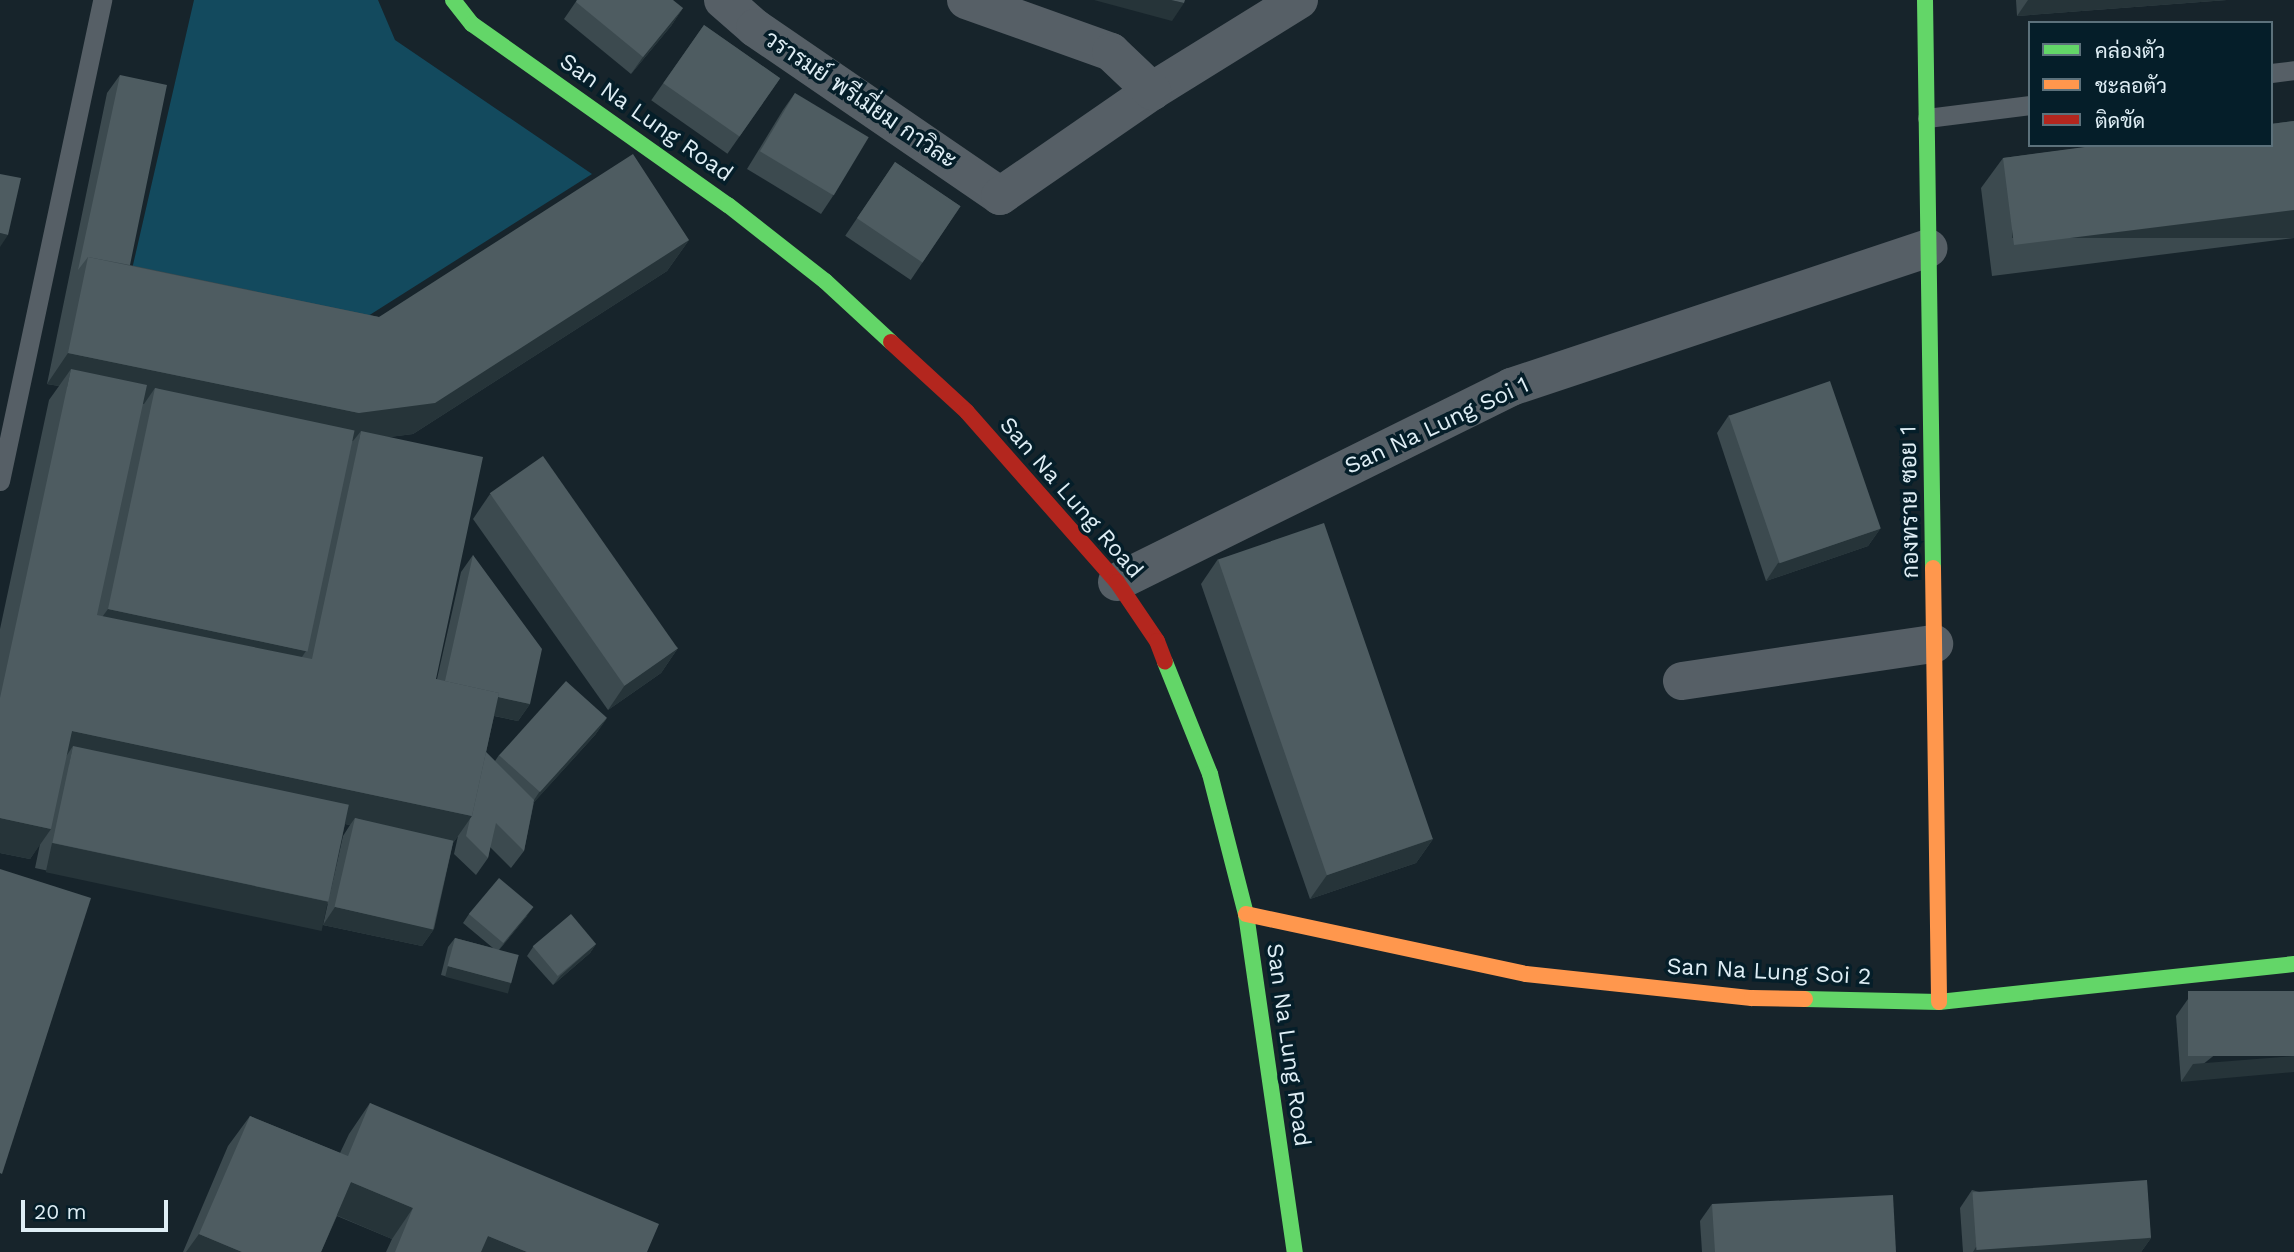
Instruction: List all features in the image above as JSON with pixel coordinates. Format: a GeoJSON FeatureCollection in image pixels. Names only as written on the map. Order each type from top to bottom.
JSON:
{"type":"FeatureCollection","features":[{"type":"Feature","properties":{"kind":"street","name":"San Na Lung Road"},"geometry":{"type":"LineString","coordinates":[[453,0],[472,24],[717,197],[825,281],[967,412],[1117,582],[1157,641],[1210,774],[1245,914],[1295,1252]]}},
{"type":"Feature","properties":{"kind":"street","name":"วรารมย์ พรีเมี่ยม กาวิละ"},"geometry":{"type":"LineString","coordinates":[[723,0],[755,28],[1000,196],[1152,91]]}},
{"type":"Feature","properties":{"kind":"street"},"geometry":{"type":"LineString","coordinates":[[966,0],[1111,52],[1152,91],[1299,0]]}},
{"type":"Feature","properties":{"kind":"street","name":"กองทราย ซอย 1"},"geometry":{"type":"LineString","coordinates":[[1925,0],[1939,1002]]}},
{"type":"Feature","properties":{"kind":"street","name":"San Na Lung Soi 1"},"geometry":{"type":"LineString","coordinates":[[1117,582],[1511,387],[1928,248]]}},
{"type":"Feature","properties":{"kind":"street"},"geometry":{"type":"LineString","coordinates":[[1682,681],[1934,644]]}},
{"type":"Feature","properties":{"kind":"street","name":"San Na Lung Soi 2"},"geometry":{"type":"LineString","coordinates":[[1245,914],[1526,974],[1752,998],[1939,1002],[2294,964]]}},
{"type":"Feature","properties":{"kind":"lane"},"geometry":{"type":"LineString","coordinates":[[0,481],[102,0]]}},
{"type":"Feature","properties":{"kind":"lane"},"geometry":{"type":"LineString","coordinates":[[2273,73],[2294,70]]}},
{"type":"Feature","properties":{"kind":"lane"},"geometry":{"type":"LineString","coordinates":[[1927,118],[2028,105]]}},
{"type":"Feature","properties":{"kind":"shaded area"},"geometry":{"type":"Polygon","coordinates":[[[194,0],[378,0],[395,40],[592,174],[357,323],[130,278],[194,0]]]}},
{"type":"Feature","properties":{"kind":"building"},"geometry":{"type":"Polygon","coordinates":[[[673,0],[683,8],[643,57],[576,2],[673,0]]]}},
{"type":"Feature","properties":{"kind":"building"},"geometry":{"type":"Polygon","coordinates":[[[704,25],[780,78],[739,137],[663,83],[704,25]]]}},
{"type":"Feature","properties":{"kind":"building"},"geometry":{"type":"Polygon","coordinates":[[[120,75],[167,85],[130,265],[88,257],[78,270],[120,75]]]}},
{"type":"Feature","properties":{"kind":"building"},"geometry":{"type":"Polygon","coordinates":[[[795,93],[869,137],[834,196],[760,151],[795,93]]]}},
{"type":"Feature","properties":{"kind":"building"},"geometry":{"type":"Polygon","coordinates":[[[2294,121],[2294,210],[2014,245],[2003,158],[2085,147],[2273,147],[2273,124],[2294,121]]]}},
{"type":"Feature","properties":{"kind":"building"},"geometry":{"type":"Polygon","coordinates":[[[633,154],[689,240],[435,403],[359,413],[68,353],[88,257],[379,317],[633,154]]]}},
{"type":"Feature","properties":{"kind":"building"},"geometry":{"type":"Polygon","coordinates":[[[895,162],[960,206],[922,263],[857,218],[895,162]]]}},
{"type":"Feature","properties":{"kind":"building"},"geometry":{"type":"Polygon","coordinates":[[[0,174],[21,178],[8,235],[0,233],[0,174]]]}},
{"type":"Feature","properties":{"kind":"building"},"geometry":{"type":"Polygon","coordinates":[[[71,369],[147,385],[97,615],[312,659],[361,431],[483,457],[436,679],[499,693],[472,816],[72,731],[51,829],[0,818],[0,698],[71,369]]]}},
{"type":"Feature","properties":{"kind":"building"},"geometry":{"type":"Polygon","coordinates":[[[1830,381],[1881,529],[1780,563],[1729,416],[1830,381]]]}},
{"type":"Feature","properties":{"kind":"building"},"geometry":{"type":"Polygon","coordinates":[[[155,388],[355,430],[308,651],[108,609],[155,388]]]}},
{"type":"Feature","properties":{"kind":"building"},"geometry":{"type":"Polygon","coordinates":[[[543,456],[678,649],[625,686],[490,493],[543,456]]]}},
{"type":"Feature","properties":{"kind":"building"},"geometry":{"type":"Polygon","coordinates":[[[1324,523],[1433,839],[1327,875],[1218,559],[1324,523]]]}},
{"type":"Feature","properties":{"kind":"building"},"geometry":{"type":"Polygon","coordinates":[[[473,555],[542,649],[530,704],[498,697],[499,693],[445,681],[473,555]]]}},
{"type":"Feature","properties":{"kind":"building"},"geometry":{"type":"Polygon","coordinates":[[[566,681],[607,718],[540,792],[499,755],[566,681]]]}},
{"type":"Feature","properties":{"kind":"building"},"geometry":{"type":"Polygon","coordinates":[[[73,746],[349,805],[328,901],[52,843],[73,746]]]}},
{"type":"Feature","properties":{"kind":"building"},"geometry":{"type":"Polygon","coordinates":[[[486,752],[534,800],[524,851],[496,823],[488,858],[466,836],[486,752]]]}},
{"type":"Feature","properties":{"kind":"building"},"geometry":{"type":"Polygon","coordinates":[[[355,818],[453,841],[433,929],[335,907],[355,818]]]}},
{"type":"Feature","properties":{"kind":"building"},"geometry":{"type":"Polygon","coordinates":[[[0,869],[91,898],[2,1174],[0,1173],[0,869]]]}},
{"type":"Feature","properties":{"kind":"building"},"geometry":{"type":"Polygon","coordinates":[[[499,878],[533,907],[503,943],[469,914],[499,878]]]}},
{"type":"Feature","properties":{"kind":"building"},"geometry":{"type":"Polygon","coordinates":[[[571,914],[596,944],[558,976],[533,946],[571,914]]]}},
{"type":"Feature","properties":{"kind":"building"},"geometry":{"type":"Polygon","coordinates":[[[455,938],[519,955],[511,983],[447,966],[455,938]]]}},
{"type":"Feature","properties":{"kind":"building"},"geometry":{"type":"Polygon","coordinates":[[[2188,991],[2294,991],[2294,1056],[2188,1056],[2188,991]]]}},
{"type":"Feature","properties":{"kind":"building"},"geometry":{"type":"Polygon","coordinates":[[[370,1103],[659,1224],[647,1252],[527,1252],[488,1236],[481,1252],[395,1252],[413,1208],[351,1182],[321,1252],[242,1252],[199,1234],[250,1116],[348,1156],[370,1103]]]}},
{"type":"Feature","properties":{"kind":"building"},"geometry":{"type":"Polygon","coordinates":[[[2147,1180],[2151,1238],[1976,1250],[1972,1192],[2147,1180]]]}},
{"type":"Feature","properties":{"kind":"building"},"geometry":{"type":"Polygon","coordinates":[[[1893,1195],[1896,1252],[1715,1252],[1712,1204],[1893,1195]]]}},
{"type":"Feature","properties":{"kind":"traffic: fast"},"geometry":{"type":"LineString","coordinates":[[453,0],[472,24],[728,205],[825,281],[891,342]]}},
{"type":"Feature","properties":{"kind":"traffic: fast"},"geometry":{"type":"LineString","coordinates":[[1925,0],[1933,568]]}},
{"type":"Feature","properties":{"kind":"traffic: fast"},"geometry":{"type":"LineString","coordinates":[[1165,662],[1210,774],[1246,914],[1295,1252]]}},
{"type":"Feature","properties":{"kind":"traffic: fast"},"geometry":{"type":"LineString","coordinates":[[1805,999],[1939,1002],[2294,964]]}},
{"type":"Feature","properties":{"kind":"traffic: slow"},"geometry":{"type":"LineString","coordinates":[[1933,568],[1939,1002]]}},
{"type":"Feature","properties":{"kind":"traffic: slow"},"geometry":{"type":"LineString","coordinates":[[1246,914],[1526,974],[1752,998],[1805,999]]}},
{"type":"Feature","properties":{"kind":"traffic: jam"},"geometry":{"type":"LineString","coordinates":[[891,342],[967,412],[1117,582],[1157,641],[1165,662]]}}]}
